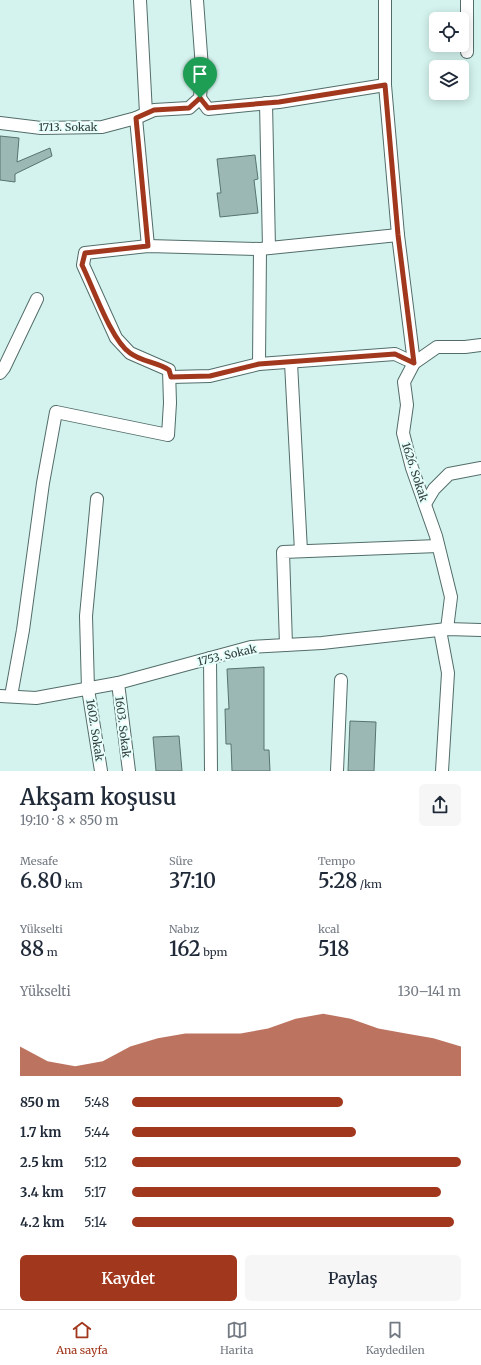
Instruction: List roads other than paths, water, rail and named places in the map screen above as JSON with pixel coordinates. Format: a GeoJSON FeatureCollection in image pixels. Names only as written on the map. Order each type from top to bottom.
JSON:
{"type":"FeatureCollection","features":[{"type":"Feature","properties":{"kind":"street"},"geometry":{"type":"LineString","coordinates":[[140,0],[141,116],[148,246]]}},
{"type":"Feature","properties":{"kind":"street"},"geometry":{"type":"LineString","coordinates":[[197,0],[202,68],[200,98],[208,108],[266,103],[385,85]]}},
{"type":"Feature","properties":{"kind":"street"},"geometry":{"type":"LineString","coordinates":[[385,0],[385,85],[398,235],[414,363]]}},
{"type":"Feature","properties":{"kind":"street"},"geometry":{"type":"LineString","coordinates":[[467,0],[467,12]]}},
{"type":"Feature","properties":{"kind":"street","name":"1713. Sokak"},"geometry":{"type":"LineString","coordinates":[[0,123],[41,128],[102,127],[141,116],[154,110],[189,108],[200,98]]}},
{"type":"Feature","properties":{"kind":"street"},"geometry":{"type":"LineString","coordinates":[[259,364],[264,249],[266,103]]}},
{"type":"Feature","properties":{"kind":"street"},"geometry":{"type":"LineString","coordinates":[[6,696],[24,630],[43,483],[56,412],[168,435],[171,377],[169,370],[130,353],[116,338],[82,265],[85,253],[148,246],[264,249],[398,235]]}},
{"type":"Feature","properties":{"kind":"street"},"geometry":{"type":"LineString","coordinates":[[0,373],[37,299]]}},
{"type":"Feature","properties":{"kind":"street","name":"1626. Sokak"},"geometry":{"type":"LineString","coordinates":[[442,771],[448,673],[444,630],[451,597],[438,546],[402,433],[407,405],[404,382],[414,363],[437,347],[465,347],[481,345]]}},
{"type":"Feature","properties":{"kind":"street"},"geometry":{"type":"LineString","coordinates":[[171,377],[210,376],[259,364],[291,363],[395,354],[414,363]]}},
{"type":"Feature","properties":{"kind":"street"},"geometry":{"type":"LineString","coordinates":[[291,363],[301,551]]}},
{"type":"Feature","properties":{"kind":"street"},"geometry":{"type":"LineString","coordinates":[[425,504],[434,489],[449,474],[481,468]]}},
{"type":"Feature","properties":{"kind":"street","name":"1602. Sokak"},"geometry":{"type":"LineString","coordinates":[[97,499],[86,616],[88,688],[101,771]]}},
{"type":"Feature","properties":{"kind":"street"},"geometry":{"type":"LineString","coordinates":[[286,645],[283,552],[438,546]]}},
{"type":"Feature","properties":{"kind":"street","name":"1753. Sokak"},"geometry":{"type":"LineString","coordinates":[[6,696],[36,698],[118,683],[251,647],[444,630],[481,630]]}},
{"type":"Feature","properties":{"kind":"street"},"geometry":{"type":"LineString","coordinates":[[210,658],[210,771]]}},
{"type":"Feature","properties":{"kind":"street"},"geometry":{"type":"LineString","coordinates":[[337,771],[341,680]]}},
{"type":"Feature","properties":{"kind":"street","name":"1603. Sokak"},"geometry":{"type":"LineString","coordinates":[[118,683],[129,771]]}}]}
